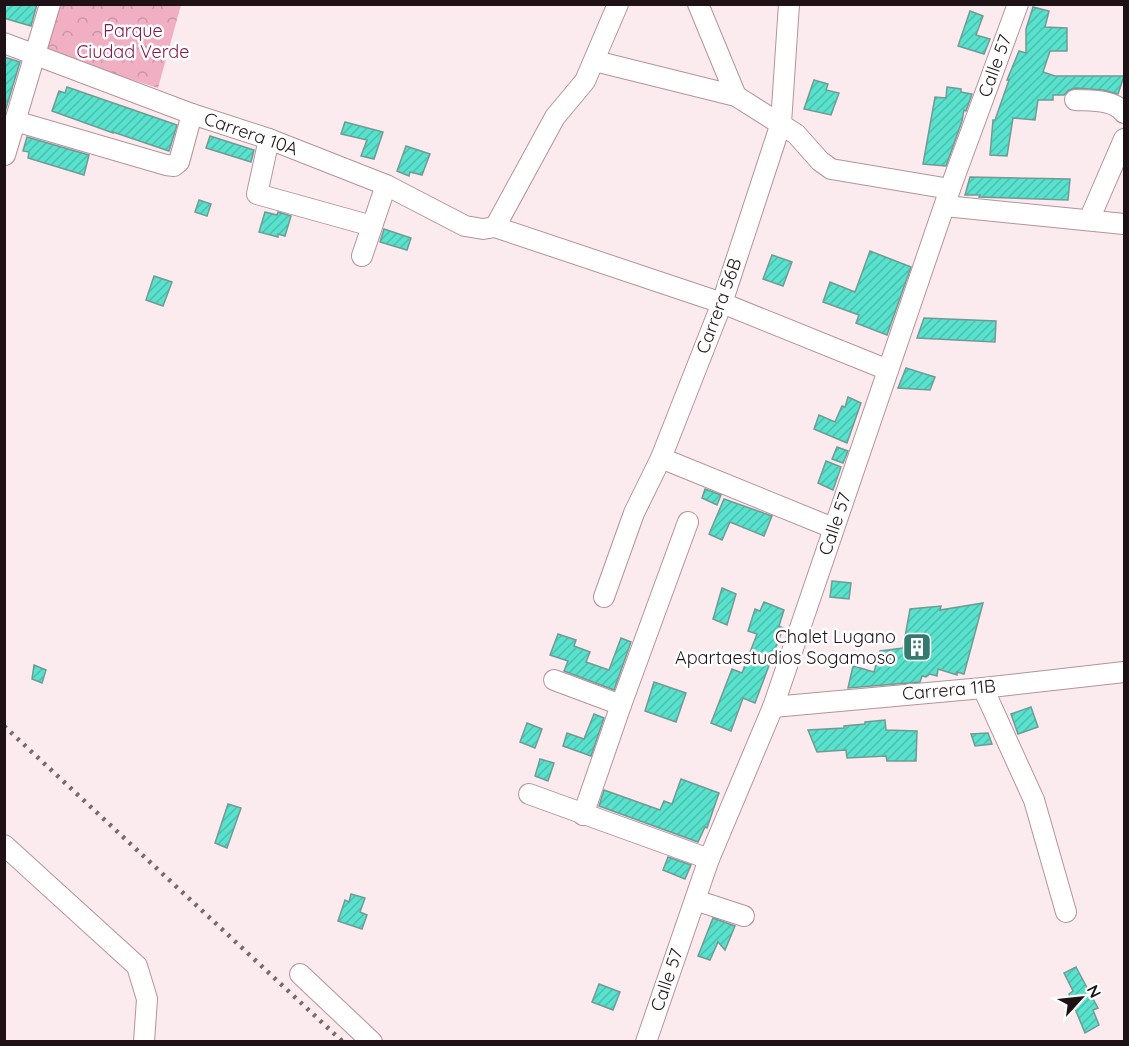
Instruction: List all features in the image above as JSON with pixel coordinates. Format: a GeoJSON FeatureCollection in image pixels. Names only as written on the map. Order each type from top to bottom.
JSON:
{"type":"FeatureCollection","features":[{"type":"Feature","properties":{"kind":"street"},"geometry":{"type":"LineString","coordinates":[[5,155],[50,4]]}},
{"type":"Feature","properties":{"kind":"street"},"geometry":{"type":"LineString","coordinates":[[495,227],[555,117],[585,81],[618,4]]}},
{"type":"Feature","properties":{"kind":"street"},"geometry":{"type":"LineString","coordinates":[[698,4],[736,96]]}},
{"type":"Feature","properties":{"kind":"street","name":"Carrera 56B"},"geometry":{"type":"LineString","coordinates":[[604,597],[634,513],[661,458],[722,303],[781,123],[789,4]]}},
{"type":"Feature","properties":{"kind":"street","name":"Calle 57"},"geometry":{"type":"LineString","coordinates":[[646,1041],[709,860],[773,707],[947,198],[1018,4]]}},
{"type":"Feature","properties":{"kind":"street","name":"Carrera 10A"},"geometry":{"type":"LineString","coordinates":[[4,42],[192,114],[269,139],[386,185],[465,226],[483,230],[495,227],[722,303],[888,370]]}},
{"type":"Feature","properties":{"kind":"street"},"geometry":{"type":"LineString","coordinates":[[595,61],[736,96],[796,134],[820,161],[831,169],[947,198],[1125,224]]}},
{"type":"Feature","properties":{"kind":"street"},"geometry":{"type":"LineString","coordinates":[[1075,100],[1112,103],[1125,113]]}},
{"type":"Feature","properties":{"kind":"street"},"geometry":{"type":"LineString","coordinates":[[15,122],[174,166],[179,162],[192,114]]}},
{"type":"Feature","properties":{"kind":"street"},"geometry":{"type":"LineString","coordinates":[[269,139],[256,194],[372,226]]}},
{"type":"Feature","properties":{"kind":"street"},"geometry":{"type":"LineString","coordinates":[[1089,219],[1125,139]]}},
{"type":"Feature","properties":{"kind":"street"},"geometry":{"type":"LineString","coordinates":[[362,256],[386,185]]}},
{"type":"Feature","properties":{"kind":"street"},"geometry":{"type":"LineString","coordinates":[[661,458],[833,528]]}},
{"type":"Feature","properties":{"kind":"street"},"geometry":{"type":"LineString","coordinates":[[583,815],[688,522]]}},
{"type":"Feature","properties":{"kind":"street","name":"Carrera 11B"},"geometry":{"type":"LineString","coordinates":[[773,707],[983,688],[1125,672]]}},
{"type":"Feature","properties":{"kind":"street"},"geometry":{"type":"LineString","coordinates":[[554,681],[621,705]]}},
{"type":"Feature","properties":{"kind":"street"},"geometry":{"type":"LineString","coordinates":[[983,688],[1034,800],[1066,912]]}},
{"type":"Feature","properties":{"kind":"street"},"geometry":{"type":"LineString","coordinates":[[529,794],[709,860]]}},
{"type":"Feature","properties":{"kind":"street"},"geometry":{"type":"LineString","coordinates":[[4,845],[137,966],[147,999],[144,1041]]}},
{"type":"Feature","properties":{"kind":"street"},"geometry":{"type":"LineString","coordinates":[[695,900],[744,916]]}},
{"type":"Feature","properties":{"kind":"street"},"geometry":{"type":"LineString","coordinates":[[300,974],[372,1041]]}},
{"type":"Feature","properties":{"kind":"green space","name":"Parque Ciudad Verde"},"geometry":{"type":"Polygon","coordinates":[[[58,5],[181,5],[158,88],[42,51],[58,5]]]}},
{"type":"Feature","properties":{"kind":"building"},"geometry":{"type":"Polygon","coordinates":[[[4,4],[37,4],[31,26],[4,17],[4,4]]]}},
{"type":"Feature","properties":{"kind":"building"},"geometry":{"type":"Polygon","coordinates":[[[1033,7],[1049,11],[1045,27],[1067,28],[1067,51],[1050,51],[1043,72],[1055,76],[1124,76],[1118,94],[1103,90],[1076,88],[1064,95],[1053,95],[1053,100],[1038,100],[1035,120],[1013,118],[1007,156],[990,155],[993,120],[995,120],[1009,80],[1007,80],[1019,51],[1026,53],[1026,29],[1033,7]]]}},
{"type":"Feature","properties":{"kind":"building"},"geometry":{"type":"Polygon","coordinates":[[[970,11],[983,16],[976,35],[990,39],[984,54],[958,46],[970,11]]]}},
{"type":"Feature","properties":{"kind":"building"},"geometry":{"type":"Polygon","coordinates":[[[4,57],[20,62],[4,115],[4,57]]]}},
{"type":"Feature","properties":{"kind":"building"},"geometry":{"type":"Polygon","coordinates":[[[814,80],[828,84],[826,90],[839,93],[831,115],[804,109],[814,80]]]}},
{"type":"Feature","properties":{"kind":"building"},"geometry":{"type":"Polygon","coordinates":[[[67,87],[177,125],[169,151],[52,111],[59,91],[65,93],[67,87]]]}},
{"type":"Feature","properties":{"kind":"building"},"geometry":{"type":"Polygon","coordinates":[[[947,87],[961,89],[961,92],[972,94],[966,111],[964,110],[946,166],[923,164],[935,97],[946,98],[947,87]]]}},
{"type":"Feature","properties":{"kind":"building"},"geometry":{"type":"Polygon","coordinates":[[[345,122],[383,132],[374,159],[361,156],[367,140],[341,134],[345,122]]]}},
{"type":"Feature","properties":{"kind":"building"},"geometry":{"type":"Polygon","coordinates":[[[210,136],[254,150],[251,162],[206,148],[210,136]]]}},
{"type":"Feature","properties":{"kind":"building"},"geometry":{"type":"Polygon","coordinates":[[[27,137],[89,155],[84,175],[28,158],[29,152],[23,151],[27,137]]]}},
{"type":"Feature","properties":{"kind":"building"},"geometry":{"type":"Polygon","coordinates":[[[406,146],[430,154],[422,175],[410,172],[409,176],[397,171],[406,146]]]}},
{"type":"Feature","properties":{"kind":"building"},"geometry":{"type":"Polygon","coordinates":[[[970,177],[1070,179],[1068,200],[965,195],[970,177]]]}},
{"type":"Feature","properties":{"kind":"building"},"geometry":{"type":"Polygon","coordinates":[[[199,200],[211,204],[207,216],[195,212],[199,200]]]}},
{"type":"Feature","properties":{"kind":"building"},"geometry":{"type":"Polygon","coordinates":[[[265,212],[277,215],[278,212],[291,216],[285,236],[278,234],[278,237],[259,232],[265,212]]]}},
{"type":"Feature","properties":{"kind":"building"},"geometry":{"type":"Polygon","coordinates":[[[384,229],[411,238],[407,250],[380,242],[384,229]]]}},
{"type":"Feature","properties":{"kind":"building"},"geometry":{"type":"Polygon","coordinates":[[[870,251],[911,267],[887,335],[856,323],[859,315],[823,302],[830,282],[855,292],[870,251]]]}},
{"type":"Feature","properties":{"kind":"building"},"geometry":{"type":"Polygon","coordinates":[[[772,255],[792,262],[783,286],[763,279],[772,255]]]}},
{"type":"Feature","properties":{"kind":"building"},"geometry":{"type":"Polygon","coordinates":[[[154,276],[172,282],[163,306],[146,300],[154,276]]]}},
{"type":"Feature","properties":{"kind":"building"},"geometry":{"type":"Polygon","coordinates":[[[924,318],[996,321],[995,342],[917,338],[924,318]]]}},
{"type":"Feature","properties":{"kind":"building"},"geometry":{"type":"Polygon","coordinates":[[[906,368],[935,377],[930,390],[898,388],[906,368]]]}},
{"type":"Feature","properties":{"kind":"building"},"geometry":{"type":"Polygon","coordinates":[[[848,397],[861,403],[847,443],[814,429],[819,415],[835,422],[842,406],[845,407],[848,397]]]}},
{"type":"Feature","properties":{"kind":"building"},"geometry":{"type":"Polygon","coordinates":[[[837,447],[848,451],[843,463],[832,459],[837,447]]]}},
{"type":"Feature","properties":{"kind":"building"},"geometry":{"type":"Polygon","coordinates":[[[826,461],[841,467],[833,490],[818,483],[826,461]]]}},
{"type":"Feature","properties":{"kind":"building"},"geometry":{"type":"Polygon","coordinates":[[[705,489],[721,495],[717,505],[702,498],[705,489]]]}},
{"type":"Feature","properties":{"kind":"building"},"geometry":{"type":"Polygon","coordinates":[[[724,499],[772,516],[764,536],[730,522],[722,540],[709,534],[724,499]]]}},
{"type":"Feature","properties":{"kind":"building"},"geometry":{"type":"Polygon","coordinates":[[[832,581],[851,583],[849,599],[830,597],[832,581]]]}},
{"type":"Feature","properties":{"kind":"building"},"geometry":{"type":"Polygon","coordinates":[[[722,588],[736,594],[727,625],[713,619],[722,588]]]}},
{"type":"Feature","properties":{"kind":"building"},"geometry":{"type":"Polygon","coordinates":[[[764,602],[784,610],[779,626],[783,628],[755,703],[743,698],[731,731],[711,723],[732,669],[742,673],[757,634],[748,631],[755,609],[760,611],[764,602]]]}},
{"type":"Feature","properties":{"kind":"building"},"geometry":{"type":"Polygon","coordinates":[[[983,603],[964,674],[957,672],[957,675],[938,669],[937,676],[930,674],[926,677],[922,676],[920,682],[848,688],[853,666],[874,672],[880,651],[903,648],[910,609],[941,606],[940,610],[983,603]]]}},
{"type":"Feature","properties":{"kind":"building"},"geometry":{"type":"Polygon","coordinates":[[[558,634],[576,640],[574,646],[590,652],[586,662],[609,670],[621,638],[631,642],[614,690],[564,671],[568,661],[550,655],[558,634]]]}},
{"type":"Feature","properties":{"kind":"building"},"geometry":{"type":"Polygon","coordinates":[[[34,665],[46,670],[42,683],[32,679],[34,665]]]}},
{"type":"Feature","properties":{"kind":"building"},"geometry":{"type":"Polygon","coordinates":[[[654,682],[686,693],[676,722],[645,711],[654,682]]]}},
{"type":"Feature","properties":{"kind":"building"},"geometry":{"type":"Polygon","coordinates":[[[1031,707],[1038,727],[1018,734],[1011,714],[1031,707]]]}},
{"type":"Feature","properties":{"kind":"building"},"geometry":{"type":"Polygon","coordinates":[[[594,714],[604,718],[591,756],[563,746],[567,733],[584,739],[594,714]]]}},
{"type":"Feature","properties":{"kind":"building"},"geometry":{"type":"Polygon","coordinates":[[[885,720],[886,730],[917,731],[916,761],[887,761],[886,756],[847,758],[846,750],[817,752],[808,730],[844,728],[844,726],[885,720]]]}},
{"type":"Feature","properties":{"kind":"building"},"geometry":{"type":"Polygon","coordinates":[[[527,723],[542,729],[535,748],[520,742],[527,723]]]}},
{"type":"Feature","properties":{"kind":"building"},"geometry":{"type":"Polygon","coordinates":[[[988,733],[992,744],[975,746],[971,734],[988,733]]]}},
{"type":"Feature","properties":{"kind":"building"},"geometry":{"type":"Polygon","coordinates":[[[540,759],[554,763],[548,781],[535,776],[540,759]]]}},
{"type":"Feature","properties":{"kind":"building"},"geometry":{"type":"Polygon","coordinates":[[[681,779],[719,793],[707,828],[705,827],[698,842],[599,806],[604,790],[660,810],[664,801],[672,804],[681,779]]]}},
{"type":"Feature","properties":{"kind":"building"},"geometry":{"type":"Polygon","coordinates":[[[228,804],[241,808],[227,848],[215,843],[228,804]]]}},
{"type":"Feature","properties":{"kind":"building"},"geometry":{"type":"Polygon","coordinates":[[[668,857],[691,865],[685,879],[663,870],[668,857]]]}},
{"type":"Feature","properties":{"kind":"building"},"geometry":{"type":"Polygon","coordinates":[[[351,894],[365,898],[360,912],[367,915],[362,929],[338,921],[345,900],[349,902],[351,894]]]}},
{"type":"Feature","properties":{"kind":"building"},"geometry":{"type":"Polygon","coordinates":[[[713,918],[735,926],[725,950],[718,942],[710,960],[698,956],[713,918]]]}},
{"type":"Feature","properties":{"kind":"building"},"geometry":{"type":"Polygon","coordinates":[[[1076,967],[1098,1008],[1093,1010],[1099,1025],[1085,1033],[1069,994],[1073,991],[1064,973],[1076,967]]]}},
{"type":"Feature","properties":{"kind":"building"},"geometry":{"type":"Polygon","coordinates":[[[599,984],[620,992],[613,1010],[592,1002],[599,984]]]}},
{"type":"Feature","properties":{"kind":"railway"},"geometry":{"type":"LineString","coordinates":[[4,726],[343,1042]]}},
{"type":"Feature","properties":{"kind":"place","name":"Chalet Lugano Apartaestudios Sogamoso"},"geometry":{"type":"Point","coordinates":[917,647]}}]}
